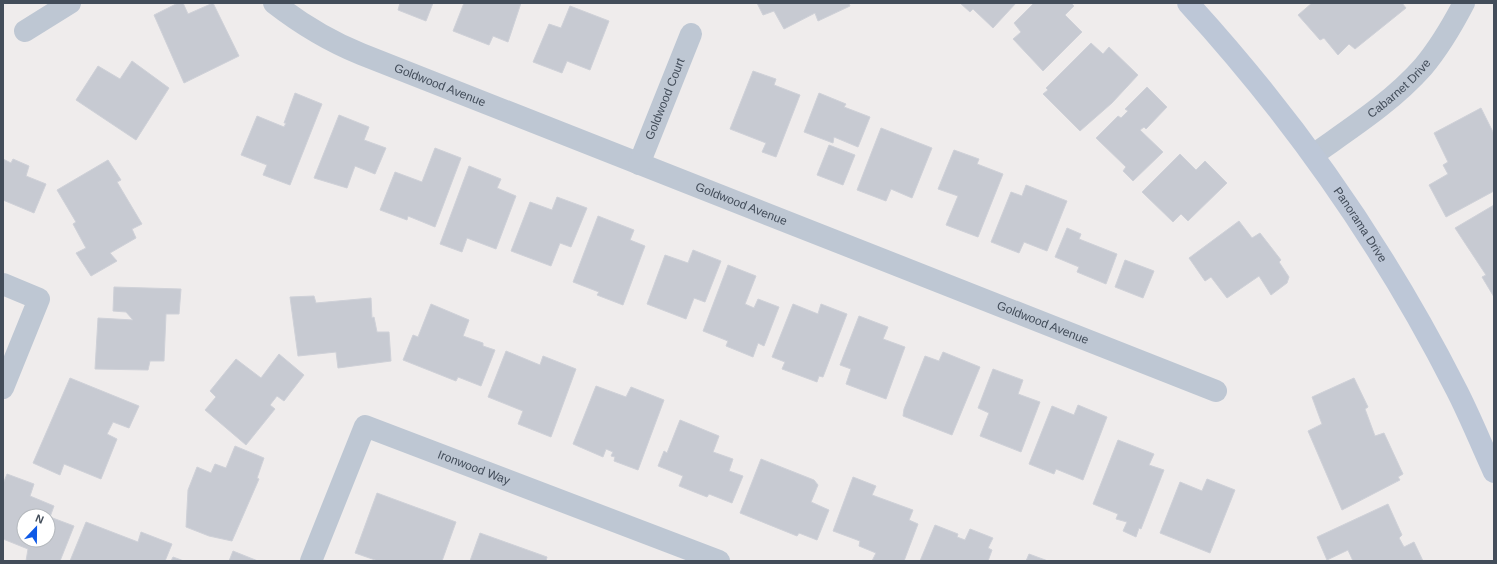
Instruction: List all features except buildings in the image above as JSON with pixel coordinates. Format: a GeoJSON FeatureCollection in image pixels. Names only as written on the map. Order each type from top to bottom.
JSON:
{"type":"FeatureCollection","features":[{"type":"Feature","properties":{"kind":"street"},"geometry":{"type":"LineString","coordinates":[[25,31],[70,3]]}},
{"type":"Feature","properties":{"kind":"street","name":"Goldwood Avenue"},"geometry":{"type":"LineString","coordinates":[[274,3],[296,20],[334,43],[1216,391]]}},
{"type":"Feature","properties":{"kind":"street","name":"Panorama Drive"},"geometry":{"type":"LineString","coordinates":[[1188,3],[1218,35],[1276,105],[1360,223],[1412,309],[1456,390],[1494,472]]}},
{"type":"Feature","properties":{"kind":"street","name":"Cabarnet Drive"},"geometry":{"type":"LineString","coordinates":[[1313,155],[1394,96],[1423,67],[1450,30],[1464,3]]}},
{"type":"Feature","properties":{"kind":"street","name":"Goldwood Court"},"geometry":{"type":"LineString","coordinates":[[639,164],[691,34]]}},
{"type":"Feature","properties":{"kind":"street"},"geometry":{"type":"LineString","coordinates":[[3,284],[39,299],[3,388]]}},
{"type":"Feature","properties":{"kind":"street","name":"Ironwood Way"},"geometry":{"type":"LineString","coordinates":[[312,561],[365,426],[719,561]]}}]}
